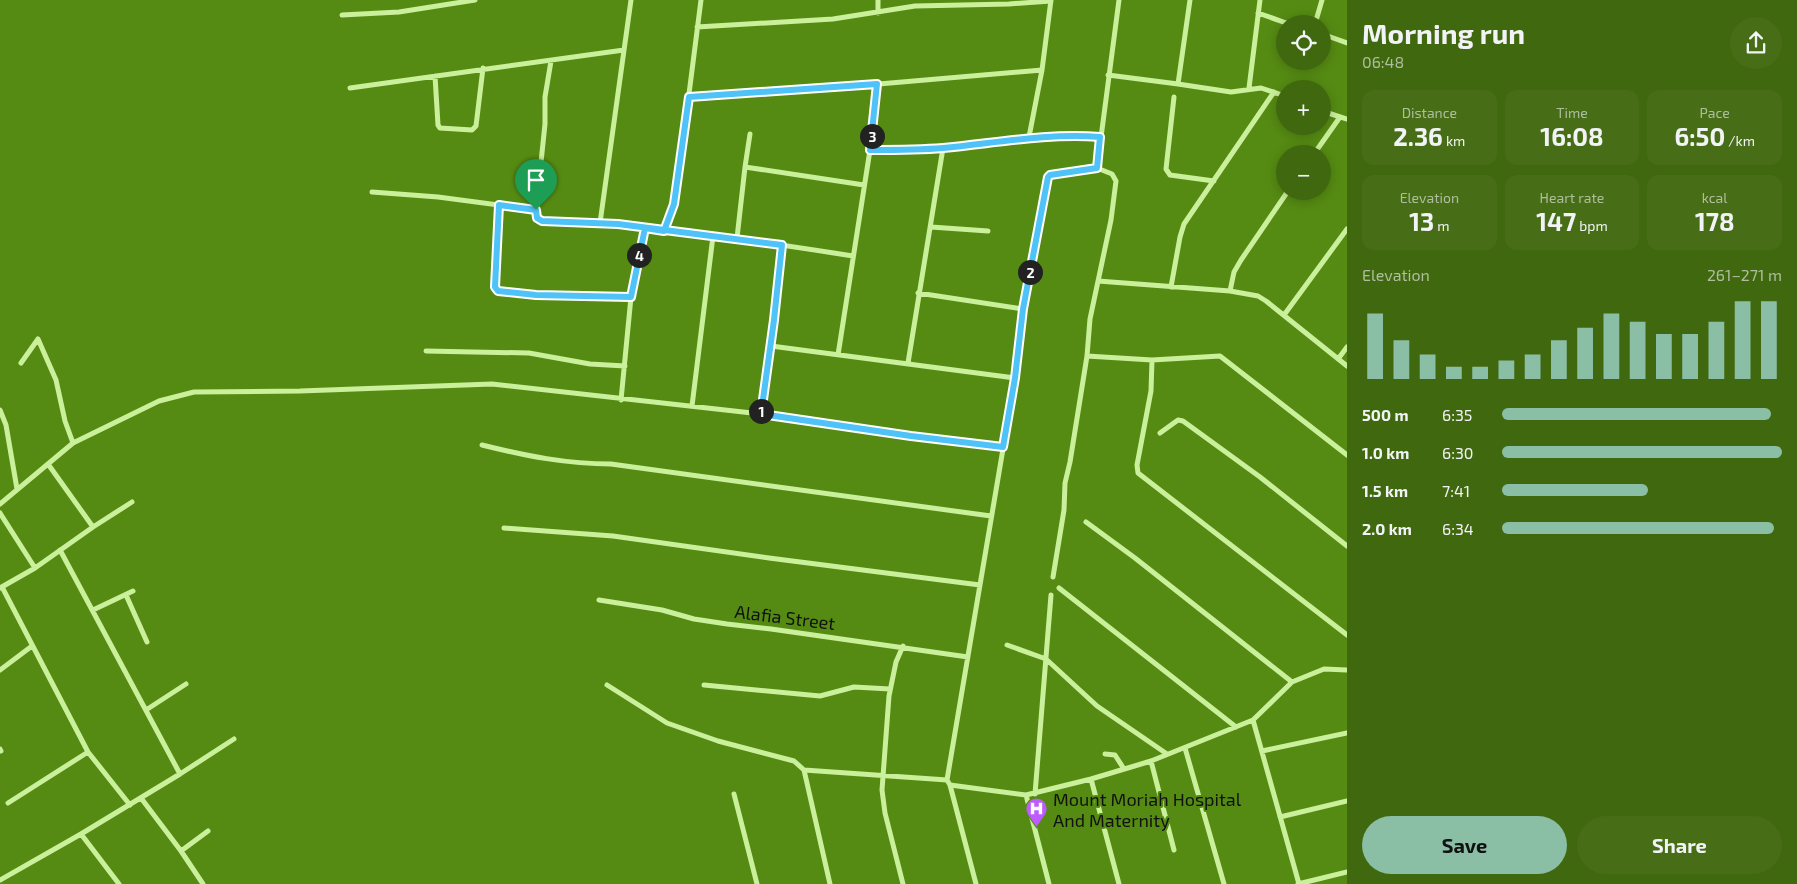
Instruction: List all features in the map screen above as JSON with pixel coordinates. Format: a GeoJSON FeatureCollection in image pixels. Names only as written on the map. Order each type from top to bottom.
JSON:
{"type":"FeatureCollection","features":[{"type":"Feature","properties":{"kind":"street"},"geometry":{"type":"LineString","coordinates":[[342,15],[399,12],[475,0]]}},
{"type":"Feature","properties":{"kind":"street"},"geometry":{"type":"LineString","coordinates":[[600,223],[631,0]]}},
{"type":"Feature","properties":{"kind":"street"},"geometry":{"type":"LineString","coordinates":[[664,231],[674,204],[701,0]]}},
{"type":"Feature","properties":{"kind":"street"},"geometry":{"type":"LineString","coordinates":[[878,0],[878,13]]}},
{"type":"Feature","properties":{"kind":"street"},"geometry":{"type":"LineString","coordinates":[[698,27],[833,19],[914,6],[1009,4],[1051,0],[1042,70],[1029,137]]}},
{"type":"Feature","properties":{"kind":"street"},"geometry":{"type":"LineString","coordinates":[[1097,168],[1119,0]]}},
{"type":"Feature","properties":{"kind":"street"},"geometry":{"type":"LineString","coordinates":[[1178,84],[1190,0]]}},
{"type":"Feature","properties":{"kind":"street"},"geometry":{"type":"LineString","coordinates":[[1249,88],[1260,0]]}},
{"type":"Feature","properties":{"kind":"street"},"geometry":{"type":"LineString","coordinates":[[1318,15],[1322,0]]}},
{"type":"Feature","properties":{"kind":"street"},"geometry":{"type":"LineString","coordinates":[[1258,13],[1276,19]]}},
{"type":"Feature","properties":{"kind":"street"},"geometry":{"type":"LineString","coordinates":[[1331,37],[1347,43]]}},
{"type":"Feature","properties":{"kind":"street"},"geometry":{"type":"LineString","coordinates":[[350,88],[483,68],[552,61],[624,50]]}},
{"type":"Feature","properties":{"kind":"street"},"geometry":{"type":"LineString","coordinates":[[552,61],[545,97],[545,124],[536,210],[537,218],[542,221],[600,223],[737,238],[853,256]]}},
{"type":"Feature","properties":{"kind":"street"},"geometry":{"type":"LineString","coordinates":[[435,76],[438,125],[440,128],[472,130],[476,126],[483,68]]}},
{"type":"Feature","properties":{"kind":"street"},"geometry":{"type":"LineString","coordinates":[[689,97],[1042,70]]}},
{"type":"Feature","properties":{"kind":"street"},"geometry":{"type":"LineString","coordinates":[[1108,75],[1231,92],[1249,88],[1261,88],[1274,92],[1182,230],[1170,287]]}},
{"type":"Feature","properties":{"kind":"street"},"geometry":{"type":"LineString","coordinates":[[838,355],[870,150],[877,84]]}},
{"type":"Feature","properties":{"kind":"street"},"geometry":{"type":"LineString","coordinates":[[1174,98],[1167,173],[1170,175],[1214,180]]}},
{"type":"Feature","properties":{"kind":"street"},"geometry":{"type":"LineString","coordinates":[[1331,114],[1347,119]]}},
{"type":"Feature","properties":{"kind":"street"},"geometry":{"type":"LineString","coordinates":[[1320,145],[1340,117]]}},
{"type":"Feature","properties":{"kind":"street"},"geometry":{"type":"LineString","coordinates":[[737,238],[750,134]]}},
{"type":"Feature","properties":{"kind":"street"},"geometry":{"type":"LineString","coordinates":[[870,150],[943,148],[1069,134],[1100,137]]}},
{"type":"Feature","properties":{"kind":"street"},"geometry":{"type":"LineString","coordinates":[[908,363],[943,148]]}},
{"type":"Feature","properties":{"kind":"street"},"geometry":{"type":"LineString","coordinates":[[745,167],[864,185]]}},
{"type":"Feature","properties":{"kind":"street"},"geometry":{"type":"LineString","coordinates":[[976,884],[948,782],[1015,378],[1023,309],[1048,177],[1050,175],[1097,168],[1112,174],[1116,181],[1090,319],[1087,356],[1065,483],[1064,510],[1053,577]]}},
{"type":"Feature","properties":{"kind":"street"},"geometry":{"type":"LineString","coordinates":[[372,192],[536,210]]}},
{"type":"Feature","properties":{"kind":"street"},"geometry":{"type":"LineString","coordinates":[[1230,291],[1234,272],[1240,260],[1282,200]]}},
{"type":"Feature","properties":{"kind":"street"},"geometry":{"type":"LineString","coordinates":[[499,205],[495,287],[498,291],[536,295],[631,297]]}},
{"type":"Feature","properties":{"kind":"street"},"geometry":{"type":"LineString","coordinates":[[931,227],[988,231]]}},
{"type":"Feature","properties":{"kind":"street"},"geometry":{"type":"LineString","coordinates":[[621,400],[631,297],[645,228]]}},
{"type":"Feature","properties":{"kind":"street"},"geometry":{"type":"LineString","coordinates":[[1284,315],[1347,229]]}},
{"type":"Feature","properties":{"kind":"street"},"geometry":{"type":"LineString","coordinates":[[692,406],[713,236]]}},
{"type":"Feature","properties":{"kind":"street"},"geometry":{"type":"LineString","coordinates":[[761,414],[771,346],[782,245]]}},
{"type":"Feature","properties":{"kind":"street"},"geometry":{"type":"LineString","coordinates":[[1098,281],[1230,291],[1258,296],[1347,366]]}},
{"type":"Feature","properties":{"kind":"street"},"geometry":{"type":"LineString","coordinates":[[918,294],[1023,309]]}},
{"type":"Feature","properties":{"kind":"street"},"geometry":{"type":"LineString","coordinates":[[20,363],[38,339],[56,380],[65,421],[73,443]]}},
{"type":"Feature","properties":{"kind":"street"},"geometry":{"type":"LineString","coordinates":[[771,346],[1015,378]]}},
{"type":"Feature","properties":{"kind":"street"},"geometry":{"type":"LineString","coordinates":[[1338,359],[1347,347]]}},
{"type":"Feature","properties":{"kind":"street"},"geometry":{"type":"LineString","coordinates":[[426,351],[529,353],[590,364],[625,366]]}},
{"type":"Feature","properties":{"kind":"street"},"geometry":{"type":"LineString","coordinates":[[1087,356],[1152,360],[1220,356],[1347,455]]}},
{"type":"Feature","properties":{"kind":"street"},"geometry":{"type":"LineString","coordinates":[[1152,360],[1151,391],[1136,464],[1138,473],[1347,635]]}},
{"type":"Feature","properties":{"kind":"street"},"geometry":{"type":"LineString","coordinates":[[0,504],[73,443],[159,401],[194,392],[300,391],[492,384],[532,387],[621,400],[761,414],[911,436],[1003,447]]}},
{"type":"Feature","properties":{"kind":"street"},"geometry":{"type":"LineString","coordinates":[[0,410],[6,426],[17,489]]}},
{"type":"Feature","properties":{"kind":"street"},"geometry":{"type":"LineString","coordinates":[[1160,433],[1178,420],[1184,421],[1260,477],[1347,546]]}},
{"type":"Feature","properties":{"kind":"street"},"geometry":{"type":"LineString","coordinates":[[482,445],[541,459],[580,464],[611,464],[991,516]]}},
{"type":"Feature","properties":{"kind":"street"},"geometry":{"type":"LineString","coordinates":[[48,464],[93,527]]}},
{"type":"Feature","properties":{"kind":"street"},"geometry":{"type":"LineString","coordinates":[[130,805],[88,752],[1,588],[35,568],[132,502]]}},
{"type":"Feature","properties":{"kind":"street"},"geometry":{"type":"LineString","coordinates":[[0,513],[35,568]]}},
{"type":"Feature","properties":{"kind":"street"},"geometry":{"type":"LineString","coordinates":[[1086,522],[1135,558],[1292,682]]}},
{"type":"Feature","properties":{"kind":"street"},"geometry":{"type":"LineString","coordinates":[[504,528],[613,536],[980,585]]}},
{"type":"Feature","properties":{"kind":"street"},"geometry":{"type":"LineString","coordinates":[[60,550],[180,774]]}},
{"type":"Feature","properties":{"kind":"street"},"geometry":{"type":"LineString","coordinates":[[1059,588],[1236,727]]}},
{"type":"Feature","properties":{"kind":"street"},"geometry":{"type":"LineString","coordinates":[[93,610],[133,591]]}},
{"type":"Feature","properties":{"kind":"street"},"geometry":{"type":"LineString","coordinates":[[126,595],[147,642]]}},
{"type":"Feature","properties":{"kind":"street"},"geometry":{"type":"LineString","coordinates":[[1034,794],[1051,595]]}},
{"type":"Feature","properties":{"kind":"street","name":"Alafia Street"},"geometry":{"type":"LineString","coordinates":[[599,600],[662,610],[694,619],[903,646],[968,657]]}},
{"type":"Feature","properties":{"kind":"street"},"geometry":{"type":"LineString","coordinates":[[1007,645],[1046,659],[1097,706],[1167,754]]}},
{"type":"Feature","properties":{"kind":"street"},"geometry":{"type":"LineString","coordinates":[[0,670],[32,646]]}},
{"type":"Feature","properties":{"kind":"street"},"geometry":{"type":"LineString","coordinates":[[903,646],[896,662],[885,724],[882,790],[885,813],[903,884]]}},
{"type":"Feature","properties":{"kind":"street"},"geometry":{"type":"LineString","coordinates":[[804,770],[948,782],[1026,795],[1034,794],[1091,780],[1185,748],[1253,720],[1292,682],[1324,669],[1347,670]]}},
{"type":"Feature","properties":{"kind":"street"},"geometry":{"type":"LineString","coordinates":[[146,710],[186,684]]}},
{"type":"Feature","properties":{"kind":"street"},"geometry":{"type":"LineString","coordinates":[[607,685],[667,724],[718,741],[794,761],[804,770],[830,884]]}},
{"type":"Feature","properties":{"kind":"street"},"geometry":{"type":"LineString","coordinates":[[704,685],[820,696],[861,686],[890,690]]}},
{"type":"Feature","properties":{"kind":"street"},"geometry":{"type":"LineString","coordinates":[[1253,720],[1298,884],[1347,872]]}},
{"type":"Feature","properties":{"kind":"street"},"geometry":{"type":"LineString","coordinates":[[1262,751],[1347,733]]}},
{"type":"Feature","properties":{"kind":"street"},"geometry":{"type":"LineString","coordinates":[[0,880],[130,805],[234,739]]}},
{"type":"Feature","properties":{"kind":"street"},"geometry":{"type":"LineString","coordinates":[[1185,748],[1224,884]]}},
{"type":"Feature","properties":{"kind":"street"},"geometry":{"type":"LineString","coordinates":[[8,803],[88,752]]}},
{"type":"Feature","properties":{"kind":"street"},"geometry":{"type":"LineString","coordinates":[[1105,754],[1115,755],[1124,769]]}},
{"type":"Feature","properties":{"kind":"street"},"geometry":{"type":"LineString","coordinates":[[1151,761],[1174,850]]}},
{"type":"Feature","properties":{"kind":"street"},"geometry":{"type":"LineString","coordinates":[[1091,780],[1118,884]]}},
{"type":"Feature","properties":{"kind":"street"},"geometry":{"type":"LineString","coordinates":[[734,794],[757,884]]}},
{"type":"Feature","properties":{"kind":"street"},"geometry":{"type":"LineString","coordinates":[[1026,795],[1049,884]]}},
{"type":"Feature","properties":{"kind":"street"},"geometry":{"type":"LineString","coordinates":[[141,798],[181,851],[202,884]]}},
{"type":"Feature","properties":{"kind":"street"},"geometry":{"type":"LineString","coordinates":[[1280,818],[1347,801]]}},
{"type":"Feature","properties":{"kind":"street"},"geometry":{"type":"LineString","coordinates":[[181,851],[208,832]]}},
{"type":"Feature","properties":{"kind":"street"},"geometry":{"type":"LineString","coordinates":[[81,834],[119,884]]}},
{"type":"Feature","properties":{"kind":"place","name":"Mount Moriah Hospital And Maternity"},"geometry":{"type":"Point","coordinates":[1037,828]}},
{"type":"Feature","properties":{"kind":"route"},"geometry":{"type":"LineString","coordinates":[[536,210],[499,205],[495,287],[498,291],[536,295],[631,297],[645,228],[664,231],[674,204],[689,97],[786,92],[877,84],[870,150],[943,148],[1069,134],[1100,137],[1097,168],[1050,175],[1048,177],[1023,309],[1015,378],[1003,447],[911,436],[761,414],[782,245],[737,238],[664,231],[618,224],[542,221],[537,218],[536,210]]}}]}
